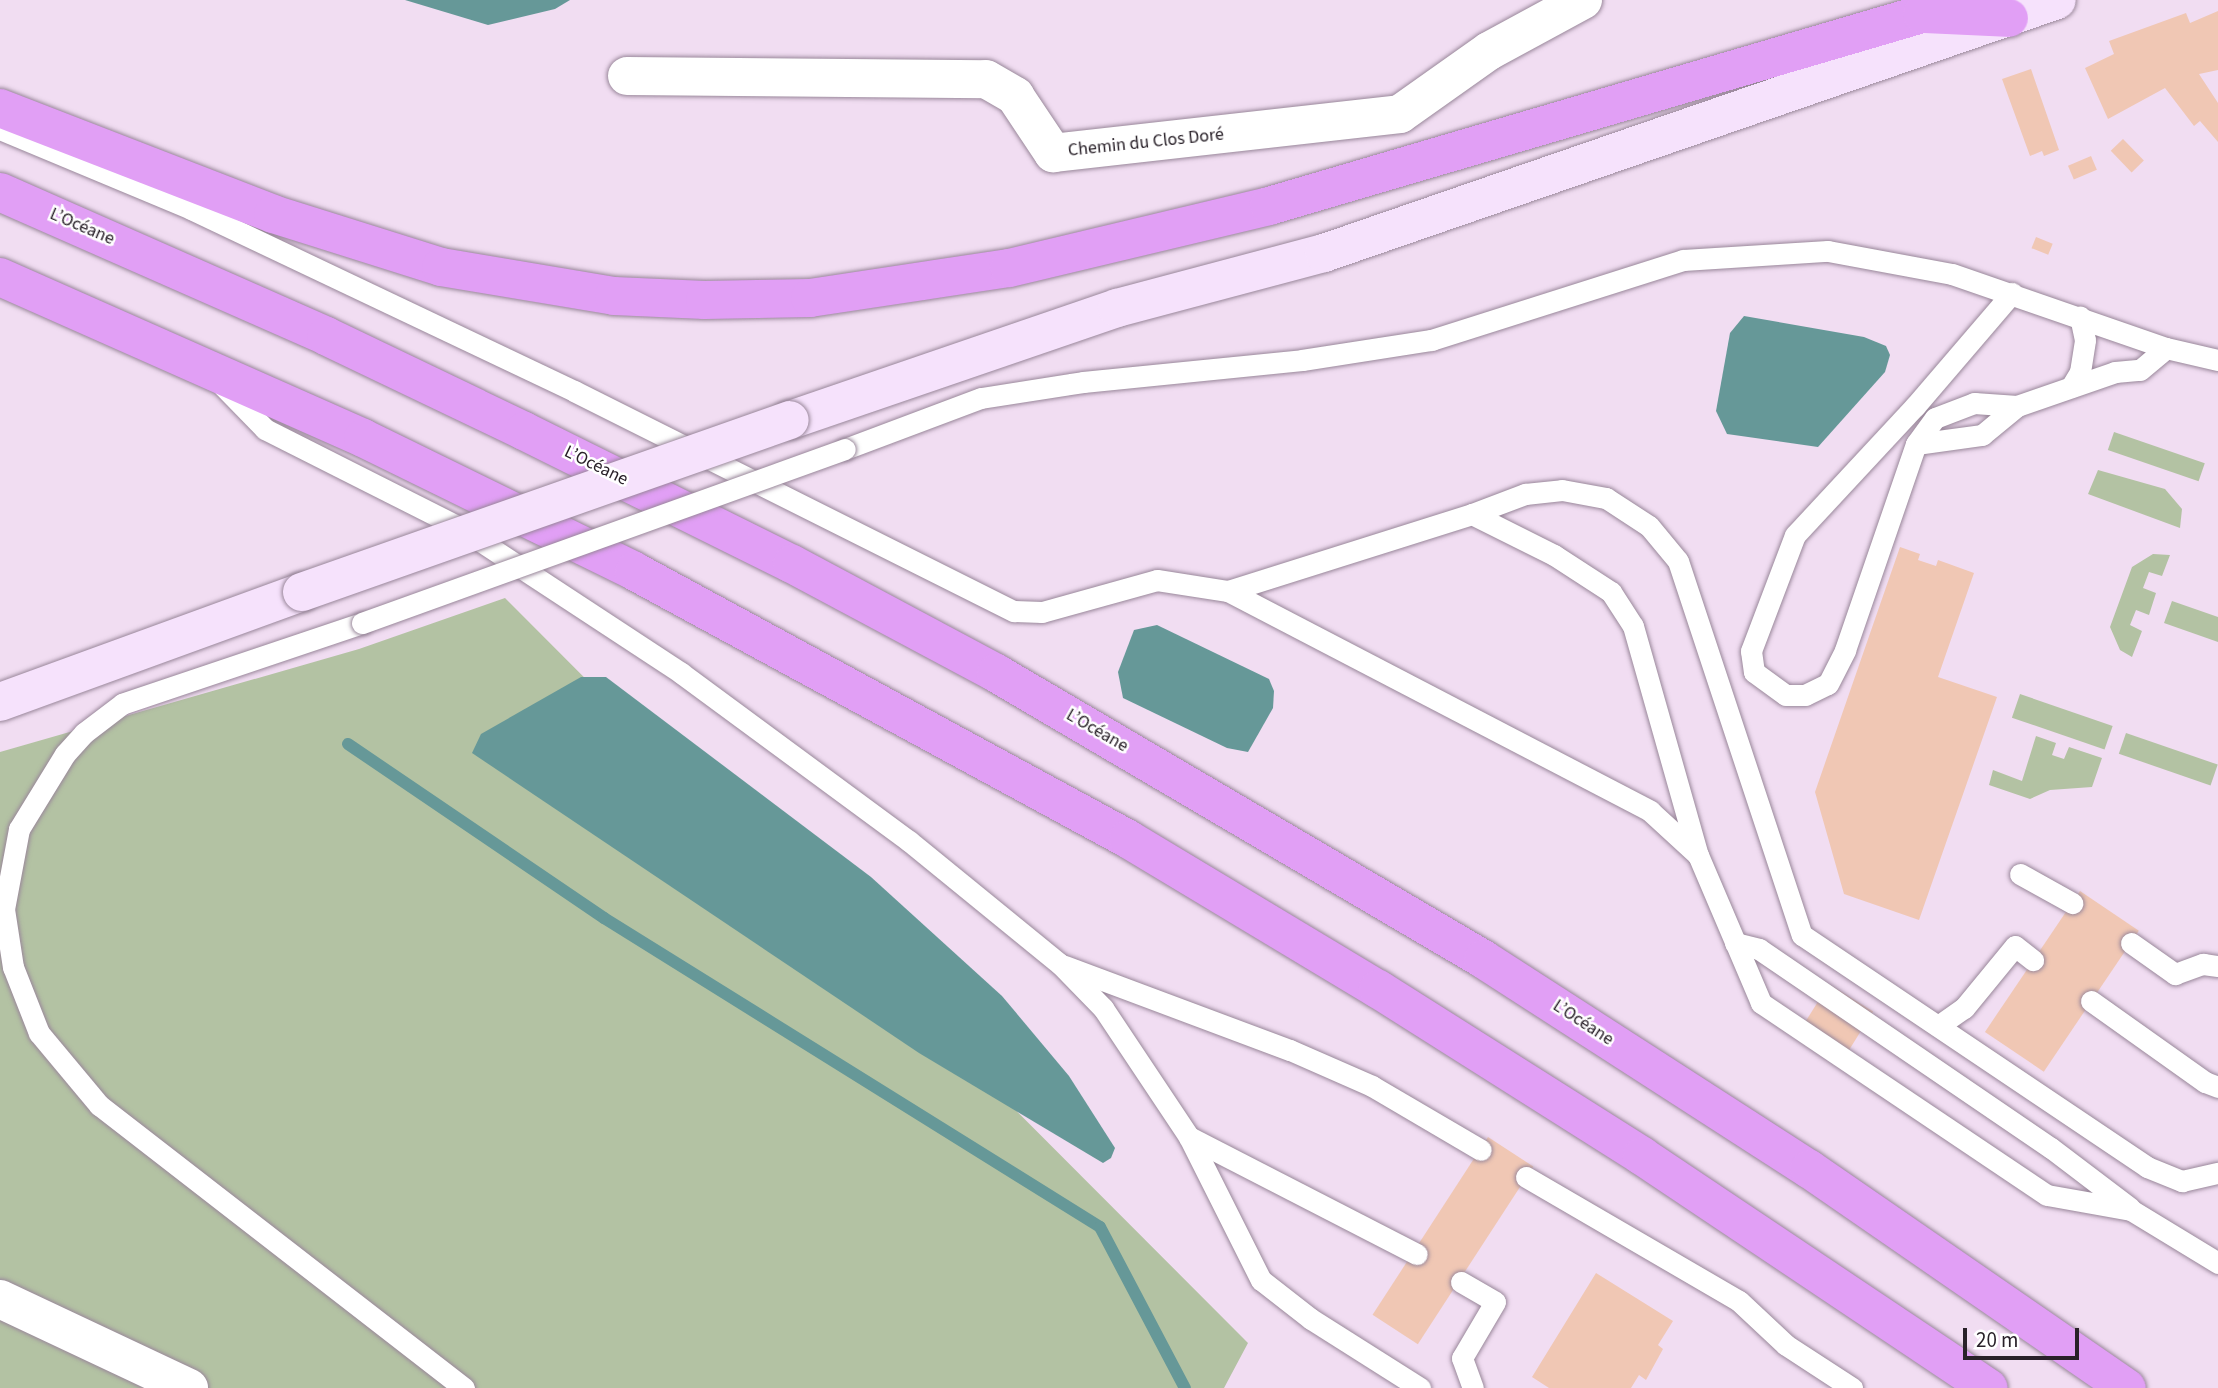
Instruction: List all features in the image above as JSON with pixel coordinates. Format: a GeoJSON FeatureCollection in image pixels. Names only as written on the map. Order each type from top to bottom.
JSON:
{"type":"FeatureCollection","features":[{"type":"Feature","properties":{"kind":"highway"},"geometry":{"type":"LineString","coordinates":[[0,108],[273,214],[441,267],[614,296],[705,300],[810,298],[1009,268],[1269,206],[1922,14],[2009,18]]}},
{"type":"Feature","properties":{"kind":"highway","name":"L’Océane"},"geometry":{"type":"LineString","coordinates":[[0,192],[326,336],[512,425],[792,564],[996,673],[1483,959],[1810,1169],[2127,1388]]}},
{"type":"Feature","properties":{"kind":"highway"},"geometry":{"type":"LineString","coordinates":[[0,277],[203,364],[634,571],[1128,839],[1378,989],[1642,1156],[1989,1388]]}},
{"type":"Feature","properties":{"kind":"main road"},"geometry":{"type":"LineString","coordinates":[[0,702],[302,592],[1117,308],[1324,253],[2057,0]]}},
{"type":"Feature","properties":{"kind":"street","name":"Chemin du Clos Doré"},"geometry":{"type":"LineString","coordinates":[[627,76],[986,79],[1015,96],[1053,153],[1400,114],[1489,51],[1583,0]]}},
{"type":"Feature","properties":{"kind":"street"},"geometry":{"type":"LineString","coordinates":[[0,1299],[189,1388]]}},
{"type":"Feature","properties":{"kind":"lane"},"geometry":{"type":"LineString","coordinates":[[0,129],[191,209],[428,321],[1014,611],[1042,612],[1157,580],[1228,591],[1650,811],[1698,855]]}},
{"type":"Feature","properties":{"kind":"lane"},"geometry":{"type":"LineString","coordinates":[[464,1388],[99,1105],[39,1032],[13,967],[4,909],[19,829],[65,754],[84,733],[122,704],[362,622],[981,398],[1083,382],[1302,360],[1431,340],[1684,260],[1828,251],[1952,274],[2166,348],[2218,360]]}},
{"type":"Feature","properties":{"kind":"lane"},"geometry":{"type":"LineString","coordinates":[[2012,293],[1915,406],[1795,535],[1751,650],[1754,672],[1786,695],[1805,695],[1828,684],[1844,650],[1916,444],[1935,418],[1973,403],[2017,406]]}},
{"type":"Feature","properties":{"kind":"lane"},"geometry":{"type":"LineString","coordinates":[[2071,387],[2080,372],[2085,340],[2080,317]]}},
{"type":"Feature","properties":{"kind":"lane"},"geometry":{"type":"LineString","coordinates":[[1916,444],[1982,435],[2017,406],[2071,387],[2140,370],[2166,348]]}},
{"type":"Feature","properties":{"kind":"lane"},"geometry":{"type":"LineString","coordinates":[[203,364],[265,429],[459,527],[681,673],[909,841],[1060,964],[1103,1008],[1189,1137],[1261,1280],[1311,1319],[1420,1388]]}},
{"type":"Feature","properties":{"kind":"lane"},"geometry":{"type":"LineString","coordinates":[[1228,591],[1472,514],[1525,494],[1562,490],[1606,498],[1649,526],[1678,561],[1802,935],[2147,1167],[2182,1181],[2218,1173]]}},
{"type":"Feature","properties":{"kind":"lane"},"geometry":{"type":"LineString","coordinates":[[1472,514],[1554,555],[1611,592],[1633,626],[1698,855],[1761,1003],[2047,1195],[2132,1210]]}},
{"type":"Feature","properties":{"kind":"lane"},"geometry":{"type":"LineString","coordinates":[[2020,874],[2072,903]]}},
{"type":"Feature","properties":{"kind":"lane"},"geometry":{"type":"LineString","coordinates":[[1735,943],[1759,949],[2051,1148],[2132,1210],[2218,1263]]}},
{"type":"Feature","properties":{"kind":"lane"},"geometry":{"type":"LineString","coordinates":[[2131,943],[2175,974],[2203,964],[2218,966]]}},
{"type":"Feature","properties":{"kind":"lane"},"geometry":{"type":"LineString","coordinates":[[1938,1026],[1964,1008],[2015,946],[2033,960]]}},
{"type":"Feature","properties":{"kind":"lane"},"geometry":{"type":"LineString","coordinates":[[1060,964],[1290,1050],[1372,1086],[1481,1150]]}},
{"type":"Feature","properties":{"kind":"lane"},"geometry":{"type":"LineString","coordinates":[[2091,1002],[2204,1082],[2218,1087]]}},
{"type":"Feature","properties":{"kind":"lane"},"geometry":{"type":"LineString","coordinates":[[1189,1137],[1417,1254]]}},
{"type":"Feature","properties":{"kind":"lane"},"geometry":{"type":"LineString","coordinates":[[1526,1177],[1738,1301],[1786,1345],[1852,1388]]}},
{"type":"Feature","properties":{"kind":"lane"},"geometry":{"type":"LineString","coordinates":[[1461,1282],[1495,1302],[1462,1358],[1473,1388]]}},
{"type":"Feature","properties":{"kind":"shaded area"},"geometry":{"type":"Polygon","coordinates":[[[405,0],[570,0],[555,9],[488,25],[405,0]]]}},
{"type":"Feature","properties":{"kind":"shaded area"},"geometry":{"type":"Polygon","coordinates":[[[1744,316],[1864,337],[1886,346],[1890,355],[1885,372],[1818,447],[1727,434],[1716,411],[1730,333],[1744,316]]]}},
{"type":"Feature","properties":{"kind":"shaded area"},"geometry":{"type":"Polygon","coordinates":[[[2114,432],[2205,463],[2199,481],[2108,450],[2114,432]]]}},
{"type":"Feature","properties":{"kind":"shaded area"},"geometry":{"type":"Polygon","coordinates":[[[2098,470],[2165,489],[2182,509],[2180,528],[2088,494],[2098,470]]]}},
{"type":"Feature","properties":{"kind":"shaded area"},"geometry":{"type":"Polygon","coordinates":[[[2153,554],[2170,555],[2162,576],[2149,572],[2143,588],[2156,593],[2149,615],[2136,610],[2130,625],[2142,631],[2132,657],[2120,650],[2110,627],[2132,567],[2153,554]]]}},
{"type":"Feature","properties":{"kind":"shaded area"},"geometry":{"type":"Polygon","coordinates":[[[505,598],[1248,1343],[1224,1388],[0,1388],[0,752],[359,649],[505,598]]]}},
{"type":"Feature","properties":{"kind":"shaded area"},"geometry":{"type":"Polygon","coordinates":[[[2172,601],[2218,617],[2218,642],[2164,623],[2172,601]]]}},
{"type":"Feature","properties":{"kind":"shaded area"},"geometry":{"type":"Polygon","coordinates":[[[1157,625],[1269,679],[1274,691],[1273,708],[1248,752],[1227,748],[1123,698],[1118,672],[1134,630],[1157,625]]]}},
{"type":"Feature","properties":{"kind":"shaded area"},"geometry":{"type":"Polygon","coordinates":[[[581,677],[606,677],[871,877],[1002,996],[1069,1076],[1115,1148],[1111,1158],[1103,1163],[919,1053],[472,753],[481,734],[581,677]]]}},
{"type":"Feature","properties":{"kind":"shaded area"},"geometry":{"type":"Polygon","coordinates":[[[2020,694],[2113,726],[2105,750],[2012,718],[2020,694]]]}},
{"type":"Feature","properties":{"kind":"shaded area"},"geometry":{"type":"Polygon","coordinates":[[[2126,733],[2218,765],[2211,785],[2119,754],[2126,733]]]}},
{"type":"Feature","properties":{"kind":"shaded area"},"geometry":{"type":"Polygon","coordinates":[[[2036,736],[2056,743],[2052,755],[2064,759],[2069,747],[2102,758],[2092,787],[2050,790],[2030,799],[1989,785],[1993,770],[2022,781],[2036,736]]]}},
{"type":"Feature","properties":{"kind":"building"},"geometry":{"type":"Polygon","coordinates":[[[2218,11],[2218,70],[2199,74],[2218,103],[2218,142],[2200,121],[2194,126],[2165,88],[2108,119],[2085,68],[2114,54],[2109,41],[2186,13],[2190,23],[2218,11]]]}},
{"type":"Feature","properties":{"kind":"building"},"geometry":{"type":"Polygon","coordinates":[[[2031,69],[2059,150],[2044,156],[2042,151],[2030,156],[2002,79],[2031,69]]]}},
{"type":"Feature","properties":{"kind":"building"},"geometry":{"type":"Polygon","coordinates":[[[2123,139],[2144,161],[2132,172],[2111,151],[2123,139]]]}},
{"type":"Feature","properties":{"kind":"building"},"geometry":{"type":"Polygon","coordinates":[[[2091,156],[2097,170],[2074,180],[2068,166],[2091,156]]]}},
{"type":"Feature","properties":{"kind":"building"},"geometry":{"type":"Polygon","coordinates":[[[2036,237],[2053,244],[2048,255],[2032,248],[2036,237]]]}},
{"type":"Feature","properties":{"kind":"building"},"geometry":{"type":"Polygon","coordinates":[[[1900,547],[1920,554],[1918,560],[1936,566],[1938,560],[1974,573],[1938,677],[1997,697],[1919,920],[1844,894],[1815,792],[1900,547]]]}},
{"type":"Feature","properties":{"kind":"building"},"geometry":{"type":"Polygon","coordinates":[[[2080,891],[2139,931],[2044,1072],[1985,1032],[2080,891]]]}},
{"type":"Feature","properties":{"kind":"building"},"geometry":{"type":"Polygon","coordinates":[[[1829,984],[1873,1012],[1846,1055],[1802,1027],[1829,984]]]}},
{"type":"Feature","properties":{"kind":"building"},"geometry":{"type":"Polygon","coordinates":[[[1488,1137],[1533,1166],[1418,1344],[1373,1315],[1488,1137]]]}},
{"type":"Feature","properties":{"kind":"building"},"geometry":{"type":"Polygon","coordinates":[[[1596,1273],[1673,1321],[1658,1345],[1663,1349],[1646,1380],[1639,1375],[1631,1388],[1549,1388],[1532,1377],[1596,1273]]]}},
{"type":"Feature","properties":{"kind":"waterway"},"geometry":{"type":"LineString","coordinates":[[348,744],[604,918],[1100,1227],[1185,1388]]}}]}
